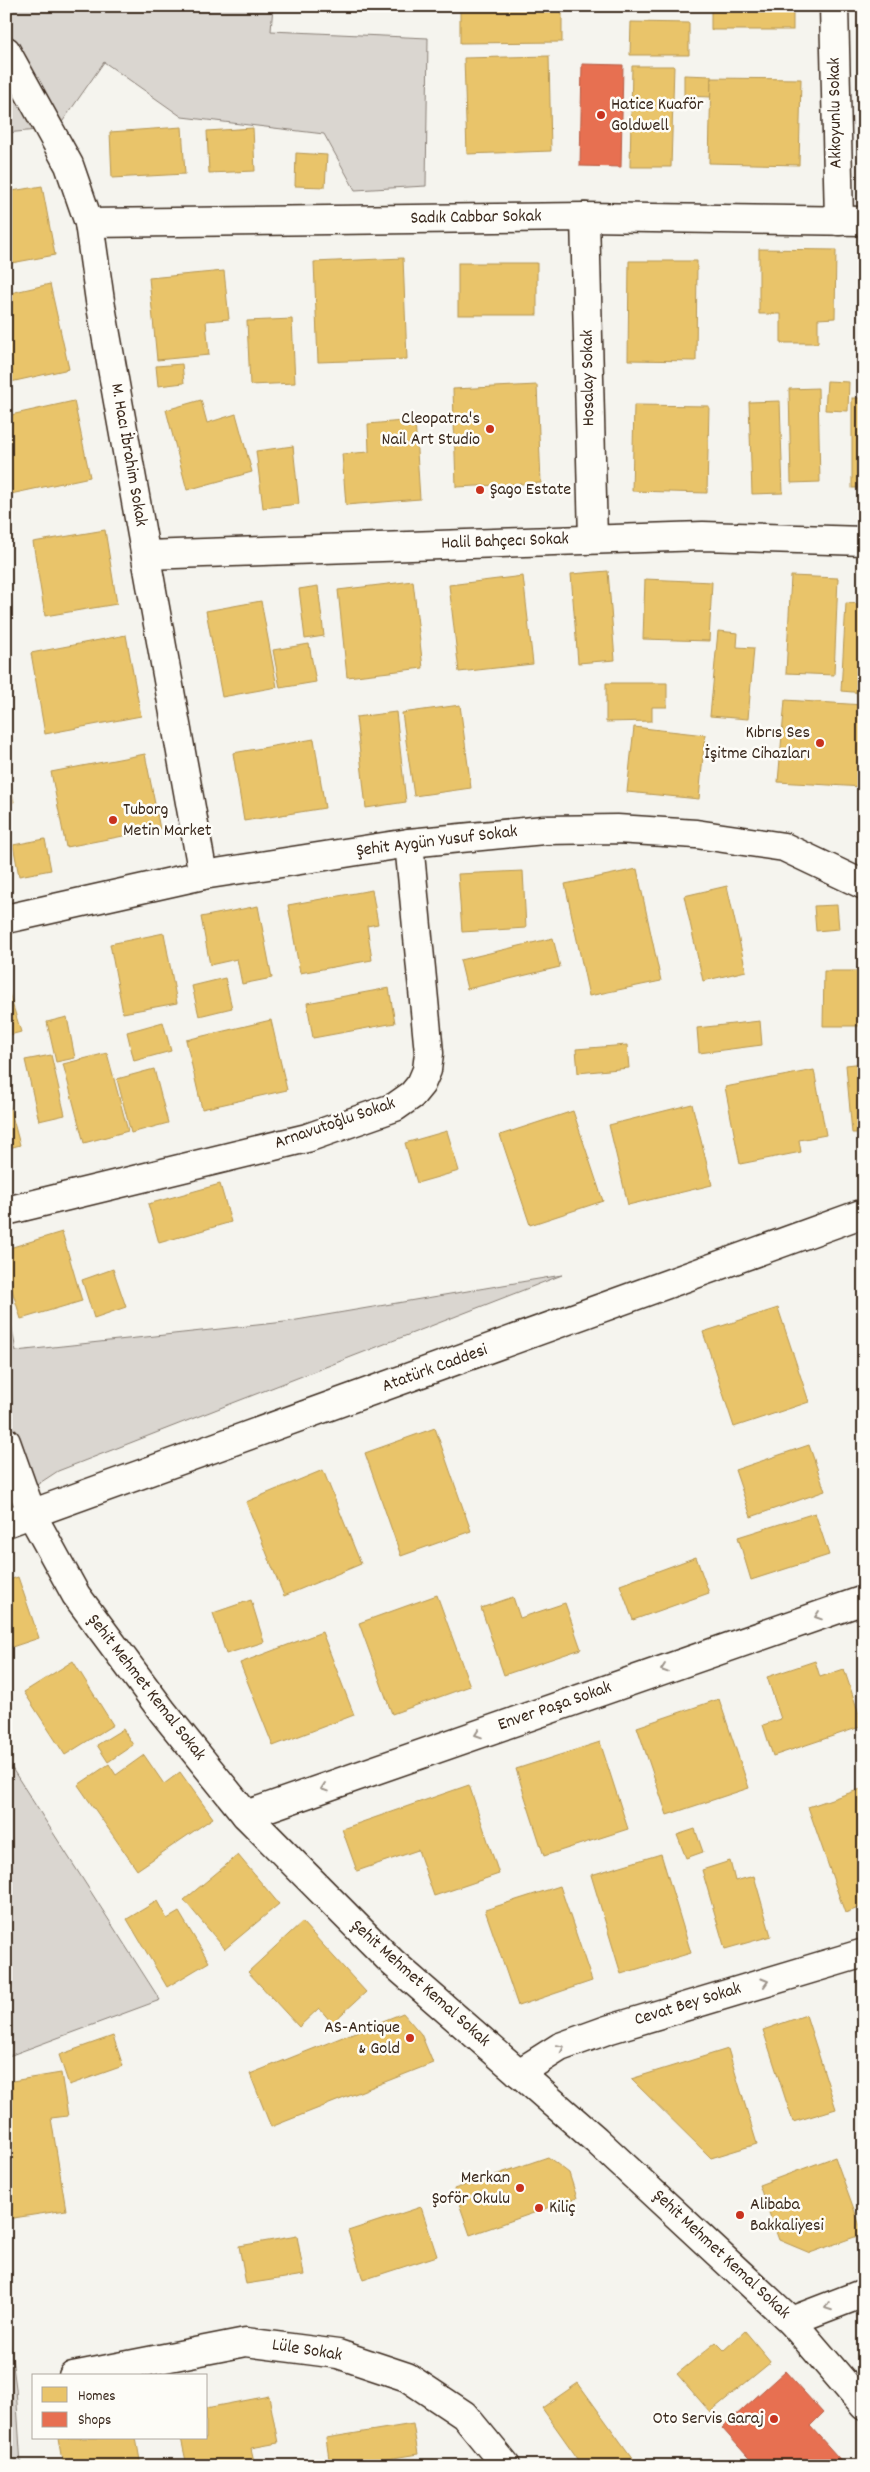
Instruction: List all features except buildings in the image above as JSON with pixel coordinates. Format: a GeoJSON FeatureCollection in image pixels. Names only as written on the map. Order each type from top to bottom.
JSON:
{"type":"FeatureCollection","features":[{"type":"Feature","properties":{"kind":"street","name":"Akkoyunlu Sokak"},"geometry":{"type":"LineString","coordinates":[[834,6],[851,221]]}},
{"type":"Feature","properties":{"kind":"street","name":"M. Hacı İbrahim Sokak"},"geometry":{"type":"LineString","coordinates":[[6,51],[69,165],[89,224],[203,875]]}},
{"type":"Feature","properties":{"kind":"street","name":"Sadık Cabbar Sokak"},"geometry":{"type":"LineString","coordinates":[[89,224],[585,217],[851,221]]}},
{"type":"Feature","properties":{"kind":"street","name":"Hosalay Sokak"},"geometry":{"type":"LineString","coordinates":[[585,217],[593,539]]}},
{"type":"Feature","properties":{"kind":"street","name":"Halil Bahçecı Sokak"},"geometry":{"type":"LineString","coordinates":[[146,555],[703,536],[864,541]]}},
{"type":"Feature","properties":{"kind":"street","name":"Şehit Aygün Yusuf Sokak"},"geometry":{"type":"LineString","coordinates":[[6,919],[203,875],[409,843],[544,830],[617,829],[696,834],[784,847],[864,885]]}},
{"type":"Feature","properties":{"kind":"street","name":"Arnavutoğlu Sokak"},"geometry":{"type":"LineString","coordinates":[[6,1211],[306,1138],[395,1107],[412,1095],[421,1084],[427,1070],[429,1053],[409,843]]}},
{"type":"Feature","properties":{"kind":"street","name":"Atatürk Caddesi"},"geometry":{"type":"LineString","coordinates":[[6,1523],[864,1213]]}},
{"type":"Feature","properties":{"kind":"street","name":"Şehit Mehmet Kemal Sokak"},"geometry":{"type":"LineString","coordinates":[[6,1442],[32,1515],[76,1596],[107,1640],[246,1815],[392,1962],[640,2180],[792,2320],[864,2406]]}},
{"type":"Feature","properties":{"kind":"street","name":"Enver Paşa Sokak"},"geometry":{"type":"LineString","coordinates":[[246,1815],[864,1600]]}},
{"type":"Feature","properties":{"kind":"street","name":"Cevat Bey Sokak"},"geometry":{"type":"LineString","coordinates":[[519,2073],[560,2047],[608,2030],[864,1953]]}},
{"type":"Feature","properties":{"kind":"street"},"geometry":{"type":"LineString","coordinates":[[792,2320],[864,2293]]}},
{"type":"Feature","properties":{"kind":"street","name":"Lüle Sokak"},"geometry":{"type":"LineString","coordinates":[[83,2374],[246,2342],[338,2354],[407,2377],[464,2415],[506,2466]]}},
{"type":"Feature","properties":{"kind":"shaded area"},"geometry":{"type":"Polygon","coordinates":[[[6,6],[273,6],[271,31],[428,38],[426,186],[355,190],[324,134],[182,117],[104,62],[58,128],[6,133],[6,6]]]}},
{"type":"Feature","properties":{"kind":"shaded area"},"geometry":{"type":"Polygon","coordinates":[[[562,1275],[58,1471],[6,1505],[6,1313],[9,1312],[16,1351],[285,1322],[562,1275]]]}},
{"type":"Feature","properties":{"kind":"shaded area"},"geometry":{"type":"Polygon","coordinates":[[[6,1759],[160,2000],[6,2057],[6,1759]]]}},
{"type":"Feature","properties":{"kind":"shaded area"},"geometry":{"type":"Polygon","coordinates":[[[6,2314],[16,2388],[21,2466],[6,2466],[6,2314]]]}},
{"type":"Feature","properties":{"kind":"place","name":"Hatice Kuaför Goldwell"},"geometry":{"type":"Point","coordinates":[601,115]}},
{"type":"Feature","properties":{"kind":"place","name":"Cleopatra's Nail Art Studio"},"geometry":{"type":"Point","coordinates":[490,429]}},
{"type":"Feature","properties":{"kind":"place","name":"Şago Estate"},"geometry":{"type":"Point","coordinates":[480,490]}},
{"type":"Feature","properties":{"kind":"place","name":"Kıbrıs Ses İşitme Cihazları"},"geometry":{"type":"Point","coordinates":[820,743]}},
{"type":"Feature","properties":{"kind":"place","name":"Tuborg Metin Market"},"geometry":{"type":"Point","coordinates":[113,820]}},
{"type":"Feature","properties":{"kind":"place","name":"AS-Antique & Gold"},"geometry":{"type":"Point","coordinates":[410,2038]}},
{"type":"Feature","properties":{"kind":"place","name":"Merkan Şoför Okulu"},"geometry":{"type":"Point","coordinates":[520,2188]}},
{"type":"Feature","properties":{"kind":"place","name":"Kiliç"},"geometry":{"type":"Point","coordinates":[539,2208]}},
{"type":"Feature","properties":{"kind":"place","name":"Alibaba Bakkaliyesi"},"geometry":{"type":"Point","coordinates":[740,2215]}},
{"type":"Feature","properties":{"kind":"place","name":"Oto Servis Garaj"},"geometry":{"type":"Point","coordinates":[774,2419]}}]}
